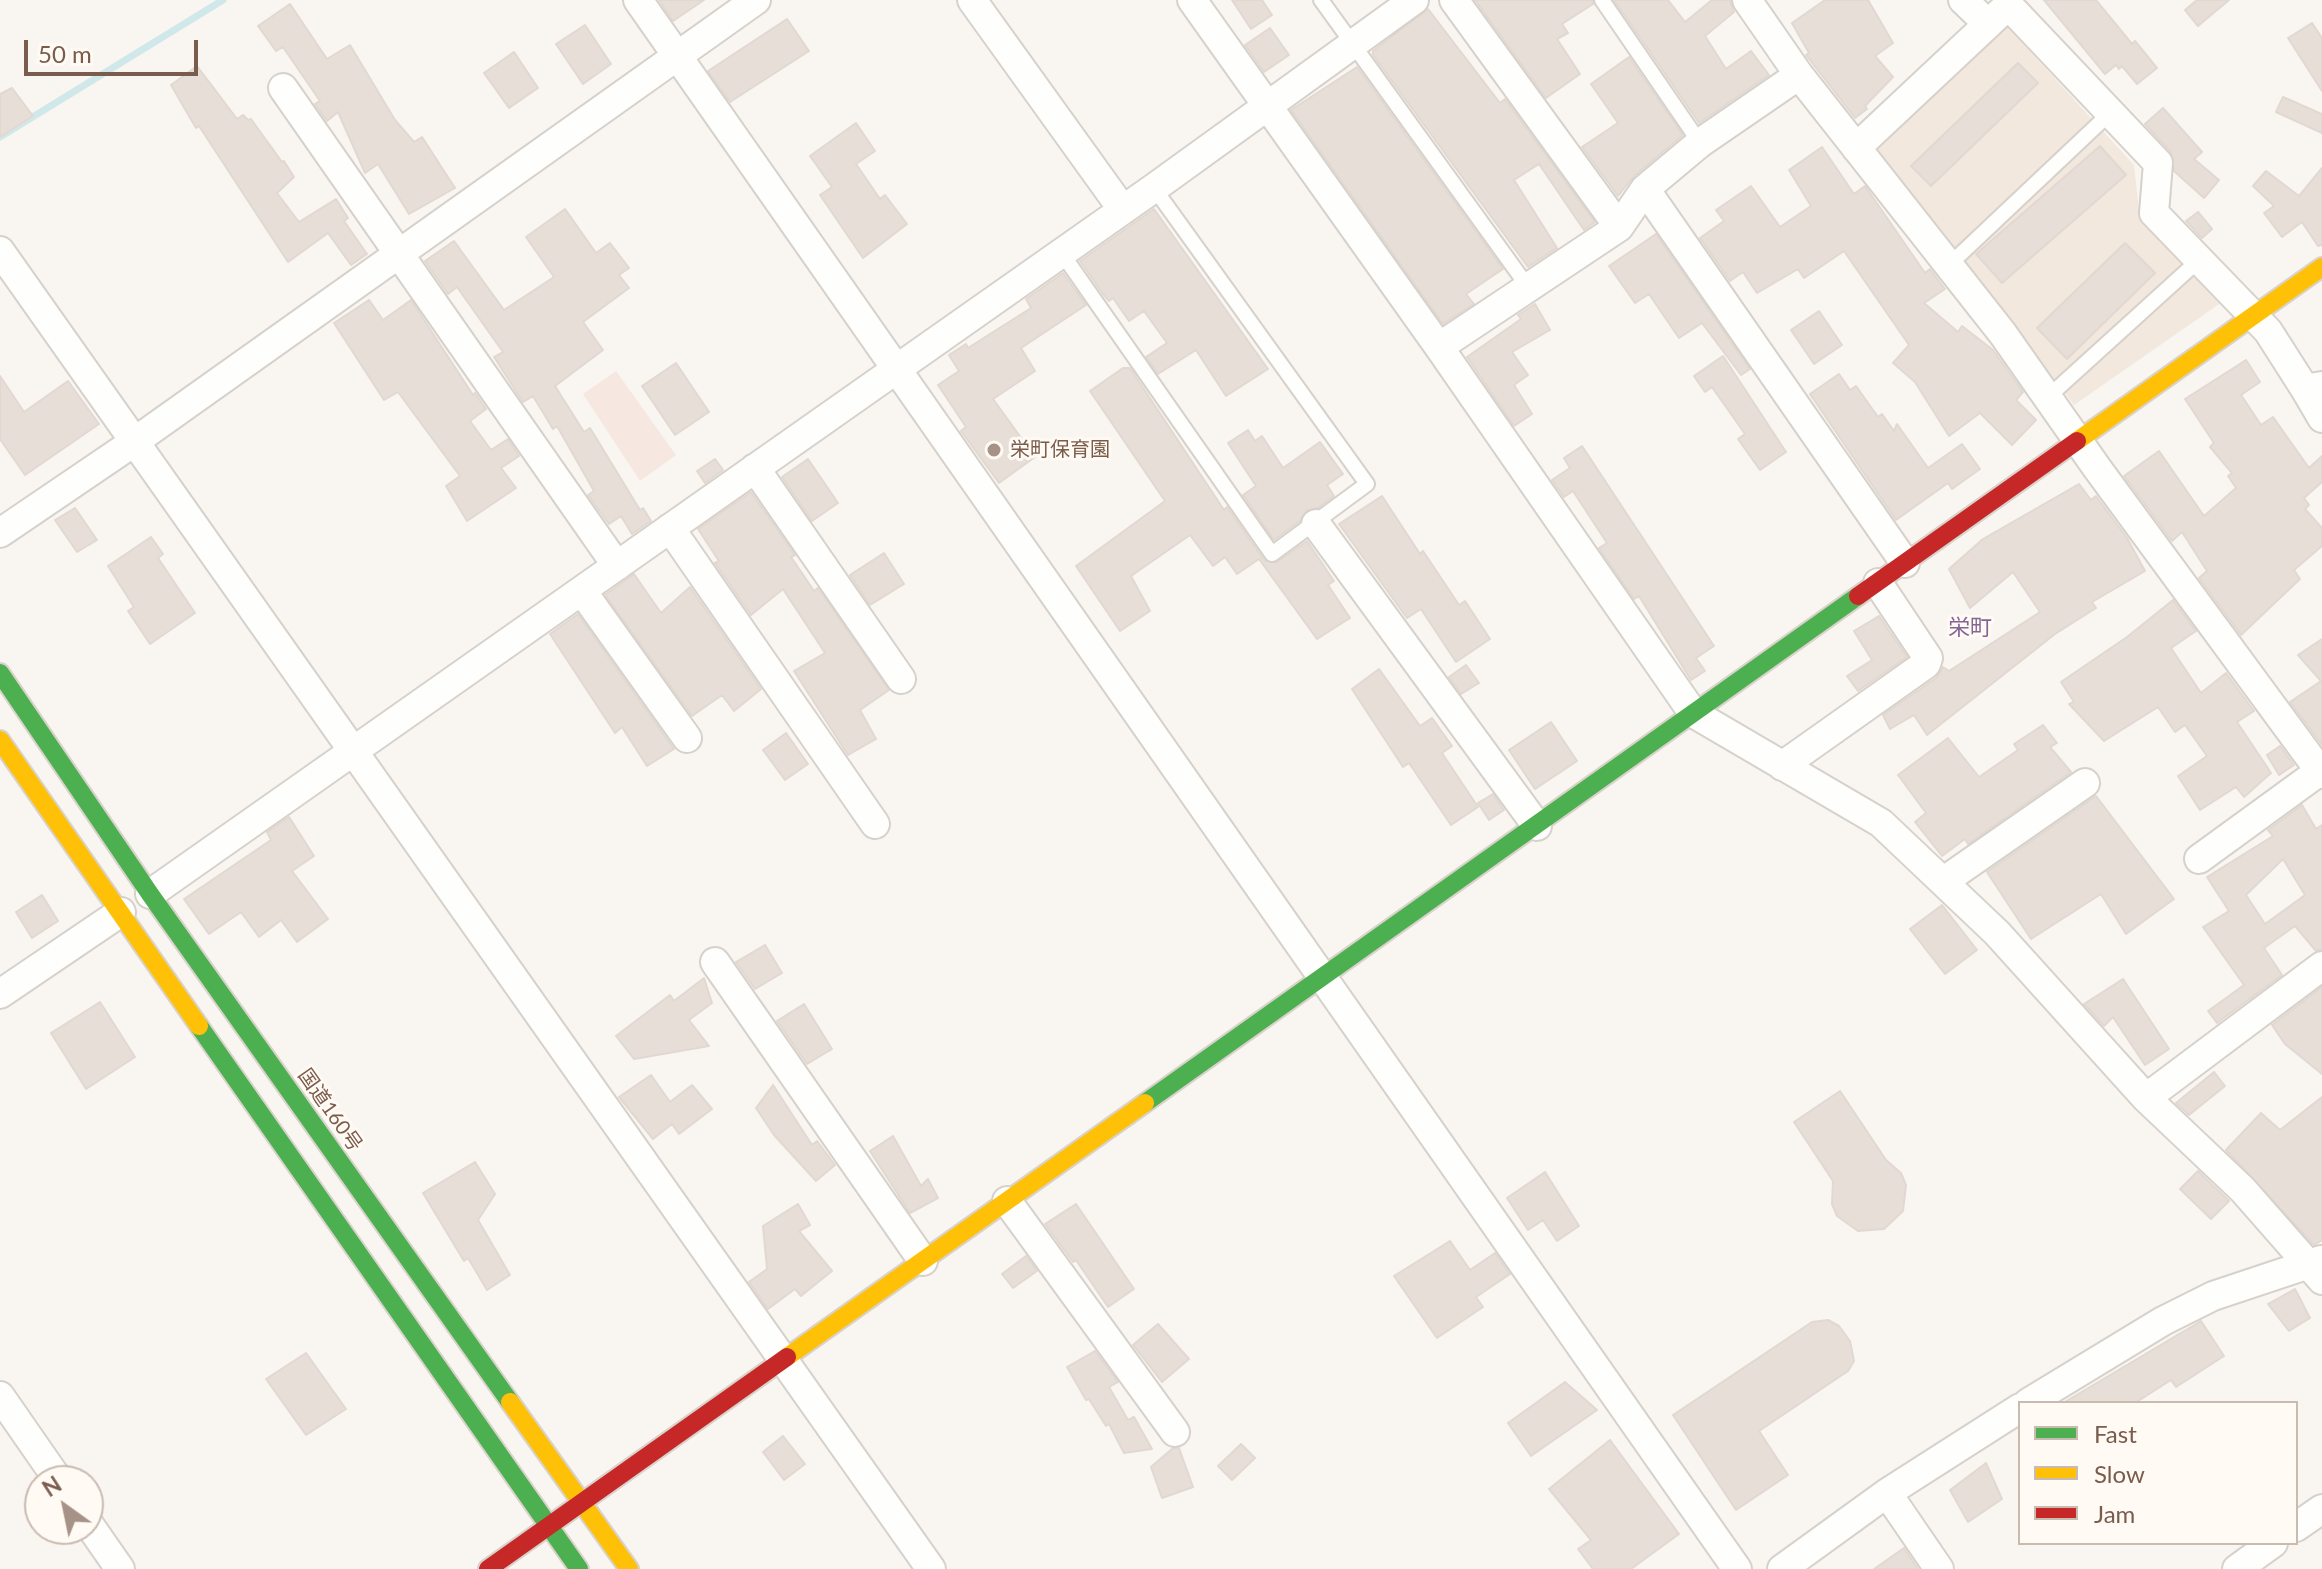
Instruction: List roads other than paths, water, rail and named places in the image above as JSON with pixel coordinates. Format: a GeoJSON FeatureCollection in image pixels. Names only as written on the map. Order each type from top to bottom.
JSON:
{"type":"FeatureCollection","features":[{"type":"Feature","properties":{"kind":"main road"},"geometry":{"type":"LineString","coordinates":[[488,1569],[2322,267]]}},
{"type":"Feature","properties":{"kind":"main road","name":"国道160号"},"geometry":{"type":"LineString","coordinates":[[0,673],[150,894],[629,1569]]}},
{"type":"Feature","properties":{"kind":"main road"},"geometry":{"type":"LineString","coordinates":[[0,740],[579,1569]]}},
{"type":"Feature","properties":{"kind":"street"},"geometry":{"type":"LineString","coordinates":[[638,0],[1737,1569]]}},
{"type":"Feature","properties":{"kind":"street"},"geometry":{"type":"LineString","coordinates":[[0,533],[134,442],[397,252],[756,0]]}},
{"type":"Feature","properties":{"kind":"street"},"geometry":{"type":"LineString","coordinates":[[972,0],[1123,210]]}},
{"type":"Feature","properties":{"kind":"street"},"geometry":{"type":"LineString","coordinates":[[1192,0],[1439,347],[1693,713],[1881,823],[1944,881],[2070,1010],[2146,1098],[2243,1190],[2317,1268],[2213,1296],[2163,1321],[2031,1401]]}},
{"type":"Feature","properties":{"kind":"street"},"geometry":{"type":"LineString","coordinates":[[150,894],[1123,210],[1414,0]]}},
{"type":"Feature","properties":{"kind":"street"},"geometry":{"type":"LineString","coordinates":[[1454,0],[1619,227]]}},
{"type":"Feature","properties":{"kind":"street"},"geometry":{"type":"LineString","coordinates":[[1747,0],[1799,75],[1949,265],[2048,397],[2321,772],[2199,859]]}},
{"type":"Feature","properties":{"kind":"street"},"geometry":{"type":"LineString","coordinates":[[1856,148],[1973,7],[2002,11],[2012,9],[2158,163],[2154,213],[2254,316],[2314,387],[2322,418]]}},
{"type":"Feature","properties":{"kind":"street"},"geometry":{"type":"LineString","coordinates":[[1439,347],[1619,227],[1645,189],[1700,143],[1799,75]]}},
{"type":"Feature","properties":{"kind":"street"},"geometry":{"type":"LineString","coordinates":[[283,88],[617,566]]}},
{"type":"Feature","properties":{"kind":"street"},"geometry":{"type":"LineString","coordinates":[[1645,189],[1905,563]]}},
{"type":"Feature","properties":{"kind":"street"},"geometry":{"type":"LineString","coordinates":[[0,251],[931,1569]]}},
{"type":"Feature","properties":{"kind":"street"},"geometry":{"type":"LineString","coordinates":[[755,468],[901,679]]}},
{"type":"Feature","properties":{"kind":"street"},"geometry":{"type":"LineString","coordinates":[[1316,524],[1537,826]]}},
{"type":"Feature","properties":{"kind":"street"},"geometry":{"type":"LineString","coordinates":[[670,528],[875,824]]}},
{"type":"Feature","properties":{"kind":"street"},"geometry":{"type":"LineString","coordinates":[[1782,766],[1926,664],[1928,658],[1878,583]]}},
{"type":"Feature","properties":{"kind":"street"},"geometry":{"type":"LineString","coordinates":[[582,591],[687,738]]}},
{"type":"Feature","properties":{"kind":"street"},"geometry":{"type":"LineString","coordinates":[[1944,881],[2085,783]]}},
{"type":"Feature","properties":{"kind":"street"},"geometry":{"type":"LineString","coordinates":[[0,994],[121,912]]}},
{"type":"Feature","properties":{"kind":"street"},"geometry":{"type":"LineString","coordinates":[[715,962],[923,1261]]}},
{"type":"Feature","properties":{"kind":"street"},"geometry":{"type":"LineString","coordinates":[[2146,1098],[2322,966]]}},
{"type":"Feature","properties":{"kind":"street"},"geometry":{"type":"LineString","coordinates":[[1007,1201],[1175,1432]]}},
{"type":"Feature","properties":{"kind":"street"},"geometry":{"type":"LineString","coordinates":[[0,1396],[48,1465]]}},
{"type":"Feature","properties":{"kind":"street"},"geometry":{"type":"LineString","coordinates":[[1782,1569],[1887,1493],[2018,1409]]}},
{"type":"Feature","properties":{"kind":"street"},"geometry":{"type":"LineString","coordinates":[[1887,1493],[1939,1569]]}},
{"type":"Feature","properties":{"kind":"street"},"geometry":{"type":"LineString","coordinates":[[2298,1526],[2322,1509]]}},
{"type":"Feature","properties":{"kind":"street"},"geometry":{"type":"LineString","coordinates":[[103,1545],[120,1569]]}},
{"type":"Feature","properties":{"kind":"street"},"geometry":{"type":"LineString","coordinates":[[2237,1569],[2270,1545]]}},
{"type":"Feature","properties":{"kind":"lane"},"geometry":{"type":"LineString","coordinates":[[1321,0],[1528,287]]}},
{"type":"Feature","properties":{"kind":"lane"},"geometry":{"type":"LineString","coordinates":[[1602,0],[1700,143]]}},
{"type":"Feature","properties":{"kind":"lane"},"geometry":{"type":"LineString","coordinates":[[1949,265],[2110,113]]}},
{"type":"Feature","properties":{"kind":"lane"},"geometry":{"type":"LineString","coordinates":[[1061,252],[1272,554],[1316,524],[1367,484],[1154,188]]}},
{"type":"Feature","properties":{"kind":"lane"},"geometry":{"type":"LineString","coordinates":[[2048,397],[2199,260]]}},
{"type":"Feature","properties":{"kind":"waterway"},"geometry":{"type":"LineString","coordinates":[[0,137],[223,0]]}},
{"type":"Feature","properties":{"kind":"place","name":"栄町保育園"},"geometry":{"type":"Point","coordinates":[994,450]}},
{"type":"Feature","properties":{"kind":"district","name":"栄町"},"geometry":{"type":"Point","coordinates":[1970,628]}}]}
